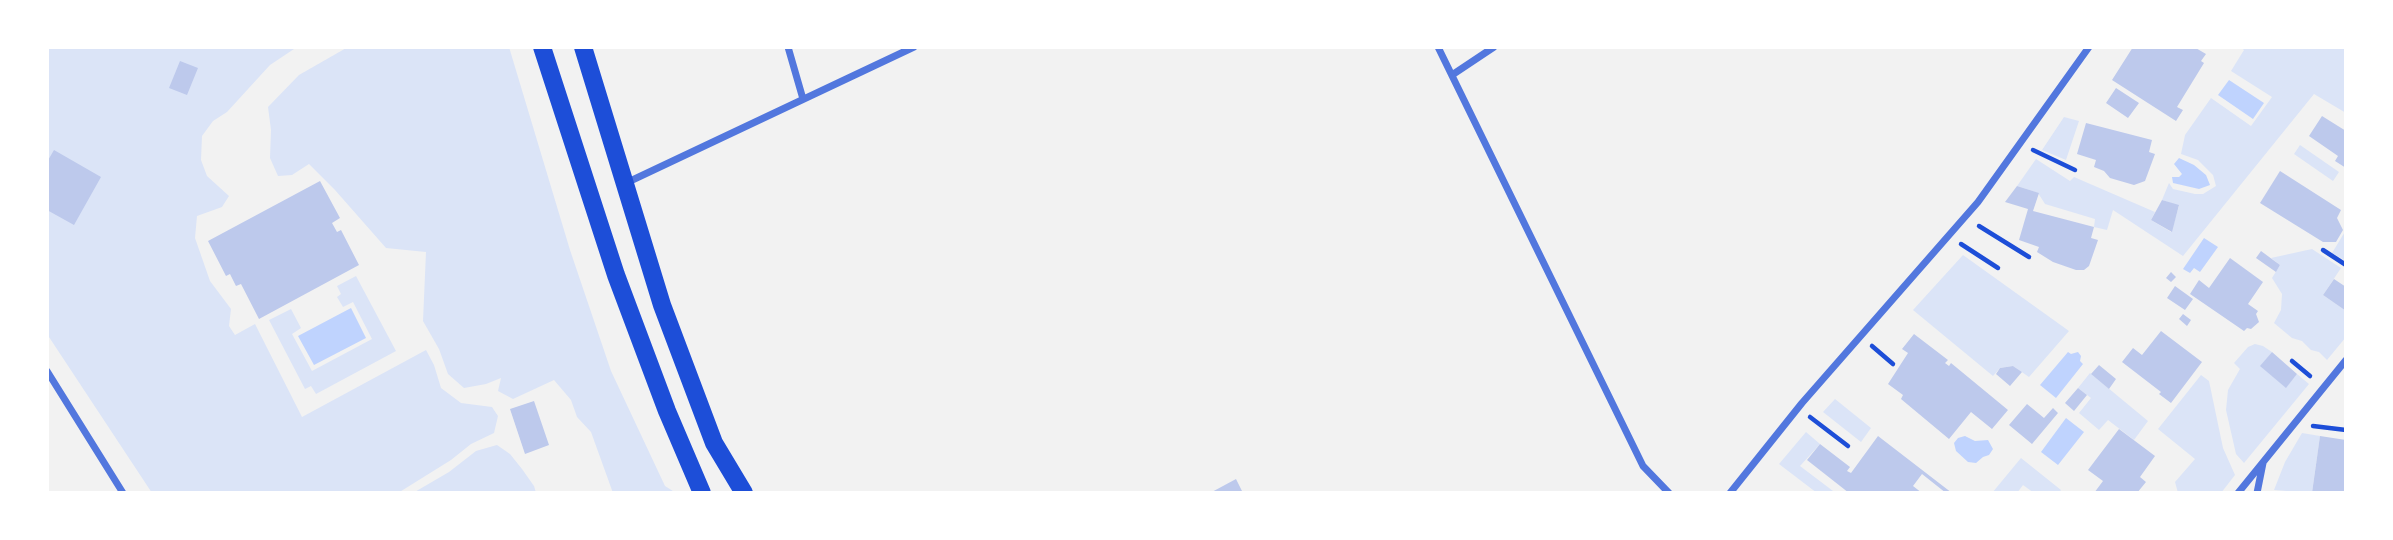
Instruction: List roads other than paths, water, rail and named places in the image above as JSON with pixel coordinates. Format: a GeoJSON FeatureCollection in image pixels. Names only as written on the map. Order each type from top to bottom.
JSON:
{"type":"FeatureCollection","features":[{"type":"Feature","properties":{"kind":"main road"},"geometry":{"type":"LineString","coordinates":[[542,47],[615,275],[667,411],[702,493]]}},
{"type":"Feature","properties":{"kind":"main road"},"geometry":{"type":"LineString","coordinates":[[583,47],[662,305],[714,443],[744,493]]}},
{"type":"Feature","properties":{"kind":"street"},"geometry":{"type":"LineString","coordinates":[[788,47],[803,99]]}},
{"type":"Feature","properties":{"kind":"street"},"geometry":{"type":"LineString","coordinates":[[625,184],[914,47]]}},
{"type":"Feature","properties":{"kind":"street"},"geometry":{"type":"LineString","coordinates":[[1438,47],[1643,466],[1669,493]]}},
{"type":"Feature","properties":{"kind":"street"},"geometry":{"type":"LineString","coordinates":[[1452,75],[1494,47]]}},
{"type":"Feature","properties":{"kind":"street"},"geometry":{"type":"LineString","coordinates":[[1730,493],[1799,408],[1965,217],[2089,47]]}},
{"type":"Feature","properties":{"kind":"street"},"geometry":{"type":"LineString","coordinates":[[2238,493],[2346,360]]}},
{"type":"Feature","properties":{"kind":"street"},"geometry":{"type":"LineString","coordinates":[[47,371],[123,493]]}},
{"type":"Feature","properties":{"kind":"street"},"geometry":{"type":"LineString","coordinates":[[2257,493],[2264,461]]}},
{"type":"Feature","properties":{"kind":"water"},"geometry":{"type":"Polygon","coordinates":[[[2229,80],[2264,103],[2253,119],[2218,95],[2229,80]]]}},
{"type":"Feature","properties":{"kind":"water"},"geometry":{"type":"Polygon","coordinates":[[[2179,158],[2206,175],[2210,185],[2199,189],[2173,183],[2172,177],[2182,174],[2174,164],[2179,158]]]}},
{"type":"Feature","properties":{"kind":"water"},"geometry":{"type":"Polygon","coordinates":[[[2204,238],[2218,247],[2200,272],[2194,268],[2190,273],[2183,269],[2204,238]]]}},
{"type":"Feature","properties":{"kind":"water"},"geometry":{"type":"Polygon","coordinates":[[[351,308],[366,338],[314,365],[298,336],[351,308]]]}},
{"type":"Feature","properties":{"kind":"water"},"geometry":{"type":"Polygon","coordinates":[[[2068,352],[2078,352],[2083,364],[2056,398],[2040,385],[2068,352]]]}},
{"type":"Feature","properties":{"kind":"water"},"geometry":{"type":"Polygon","coordinates":[[[2066,418],[2084,432],[2058,465],[2041,452],[2066,418]]]}},
{"type":"Feature","properties":{"kind":"water"},"geometry":{"type":"Polygon","coordinates":[[[1965,436],[1975,441],[1988,440],[1993,449],[1976,463],[1968,462],[1956,451],[1954,443],[1965,436]]]}}]}
